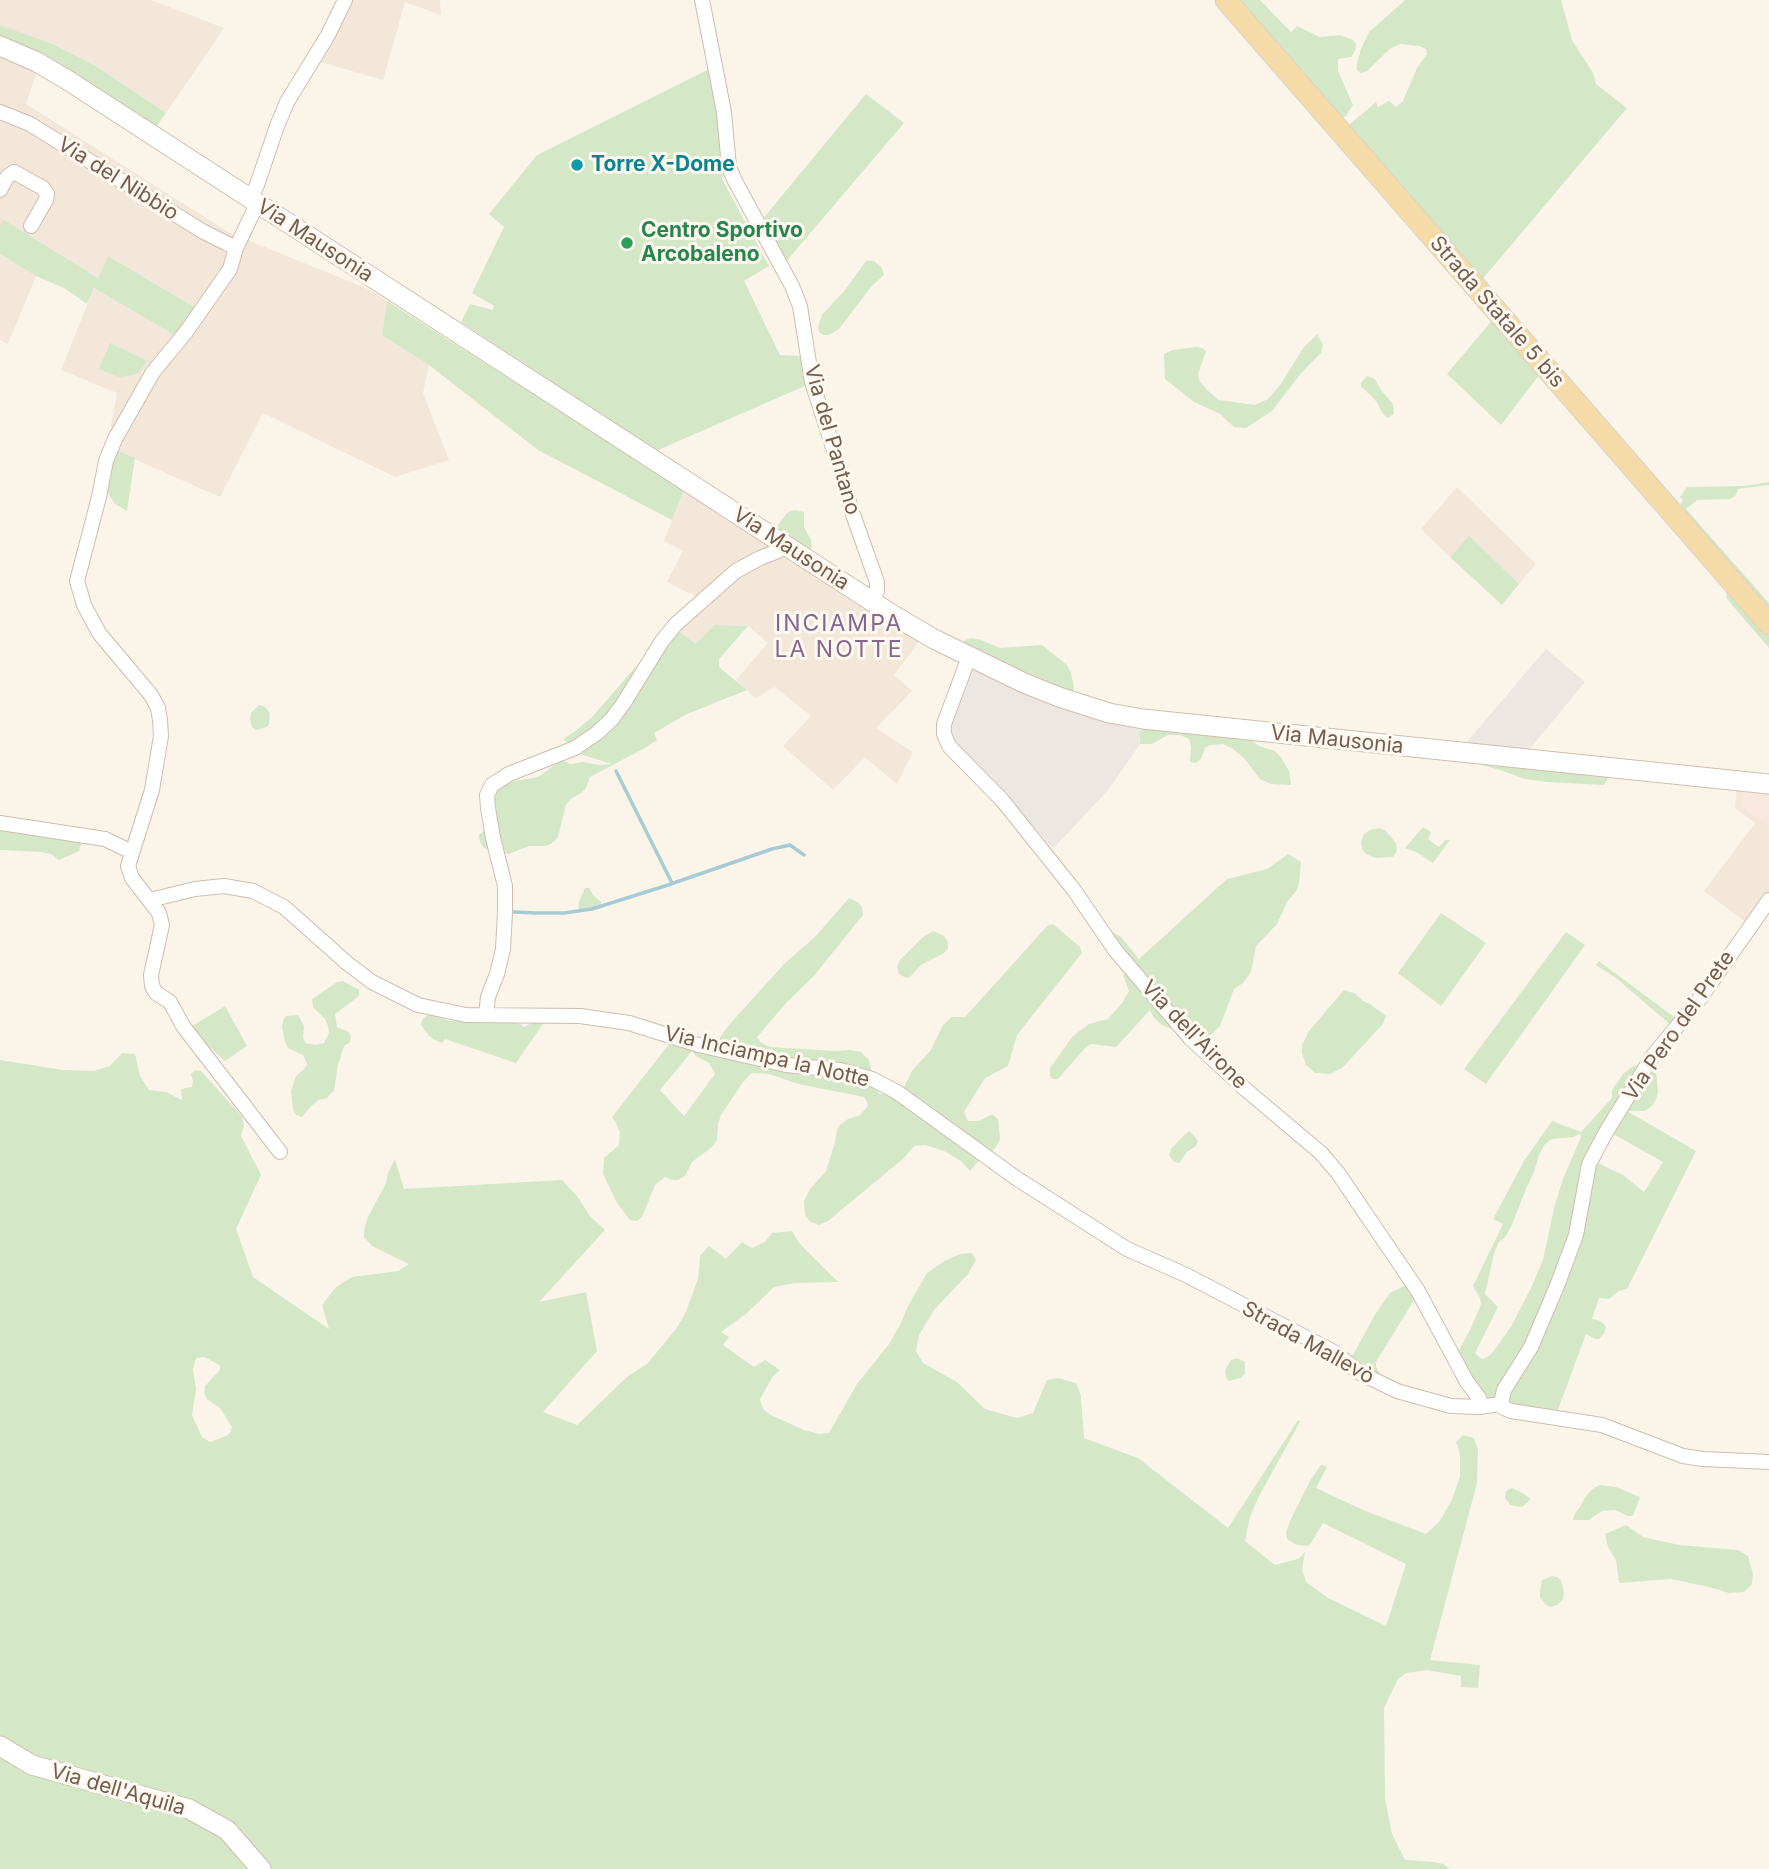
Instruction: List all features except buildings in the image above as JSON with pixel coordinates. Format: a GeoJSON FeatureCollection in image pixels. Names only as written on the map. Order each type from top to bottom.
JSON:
{"type":"FeatureCollection","features":[{"type":"Feature","properties":{"kind":"main road","name":"Strada Statale 5 bis"},"geometry":{"type":"LineString","coordinates":[[1226,0],[1769,624]]}},
{"type":"Feature","properties":{"kind":"main road","name":"Via Mausonia"},"geometry":{"type":"LineString","coordinates":[[0,46],[61,76],[873,602],[934,639],[1024,683],[1109,713],[1143,719],[1769,784]]}},
{"type":"Feature","properties":{"kind":"main road","name":"Via dell'Aquila"},"geometry":{"type":"LineString","coordinates":[[0,1746],[32,1765],[189,1809],[227,1830],[261,1869]]}},
{"type":"Feature","properties":{"kind":"street"},"geometry":{"type":"LineString","coordinates":[[281,1152],[183,1026],[170,1002],[152,986],[150,975],[162,925],[159,913],[130,875],[128,866],[152,790],[161,736],[160,719],[151,695],[99,633],[88,615],[79,591],[78,576],[106,461],[115,439],[153,372],[186,332],[230,269],[284,109],[328,35],[345,0]]}},
{"type":"Feature","properties":{"kind":"street","name":"Via del Pantano"},"geometry":{"type":"LineString","coordinates":[[702,0],[724,112],[729,167],[800,306],[812,382],[851,509],[877,582],[873,602]]}},
{"type":"Feature","properties":{"kind":"street","name":"Via del Nibbio"},"geometry":{"type":"LineString","coordinates":[[0,112],[30,124],[202,231],[236,248]]}},
{"type":"Feature","properties":{"kind":"street"},"geometry":{"type":"LineString","coordinates":[[0,190],[9,174],[14,172],[43,188],[47,194],[46,200],[31,226]]}},
{"type":"Feature","properties":{"kind":"street"},"geometry":{"type":"LineString","coordinates":[[486,1015],[488,997],[503,949],[505,912],[505,886],[488,808],[487,795],[492,785],[509,774],[575,748],[597,733],[623,704],[662,640],[676,624],[731,575],[778,551],[784,545]]}},
{"type":"Feature","properties":{"kind":"street","name":"Via dell'Airone"},"geometry":{"type":"LineString","coordinates":[[970,657],[944,724],[945,740],[1002,800],[1074,890],[1115,950],[1191,1039],[1313,1147],[1338,1173],[1418,1291],[1482,1406]]}},
{"type":"Feature","properties":{"kind":"street"},"geometry":{"type":"LineString","coordinates":[[0,823],[105,839],[132,852]]}},
{"type":"Feature","properties":{"kind":"street","name":"Via Inciampa la Notte"},"geometry":{"type":"LineString","coordinates":[[150,900],[195,889],[224,886],[253,891],[284,906],[372,982],[418,1005],[466,1015],[580,1016],[629,1023],[712,1048],[786,1065],[840,1070],[872,1079],[897,1092],[1016,1178],[1088,1225]]}},
{"type":"Feature","properties":{"kind":"street","name":"Via Pero del Prete"},"geometry":{"type":"LineString","coordinates":[[1501,1404],[1504,1390],[1531,1347],[1557,1286],[1576,1235],[1589,1164],[1606,1132],[1652,1057],[1701,997],[1769,900]]}},
{"type":"Feature","properties":{"kind":"street","name":"Strada Mallevò"},"geometry":{"type":"LineString","coordinates":[[1088,1225],[1127,1249],[1186,1275],[1334,1352],[1360,1373],[1398,1391],[1451,1406],[1501,1404]]}},
{"type":"Feature","properties":{"kind":"street"},"geometry":{"type":"LineString","coordinates":[[1501,1404],[1511,1411],[1602,1425],[1683,1456],[1769,1462]]}},
{"type":"Feature","properties":{"kind":"shaded area"},"geometry":{"type":"Polygon","coordinates":[[[0,0],[151,0],[224,28],[166,113],[44,50],[42,54],[0,36],[0,0]]]}},
{"type":"Feature","properties":{"kind":"shaded area"},"geometry":{"type":"Polygon","coordinates":[[[340,0],[440,0],[441,15],[405,2],[383,80],[306,58],[340,0]]]}},
{"type":"Feature","properties":{"kind":"shaded area"},"geometry":{"type":"Polygon","coordinates":[[[0,57],[36,73],[26,104],[228,232],[368,289],[387,301],[382,335],[429,365],[423,393],[449,460],[395,477],[263,413],[220,497],[107,447],[117,393],[61,370],[94,288],[176,336],[108,256],[98,278],[4,221],[0,228],[0,57]]]}},
{"type":"Feature","properties":{"kind":"shaded area"},"geometry":{"type":"Polygon","coordinates":[[[0,254],[36,276],[8,344],[0,340],[0,254]]]}},
{"type":"Feature","properties":{"kind":"shaded area"},"geometry":{"type":"Polygon","coordinates":[[[690,475],[929,628],[894,675],[912,691],[876,728],[913,752],[897,784],[865,757],[833,790],[783,746],[811,716],[775,687],[755,698],[736,680],[768,643],[748,626],[714,625],[696,645],[671,626],[699,598],[667,582],[683,551],[664,541],[690,475]]]}},
{"type":"Feature","properties":{"kind":"shaded area"},"geometry":{"type":"Polygon","coordinates":[[[1457,487],[1536,564],[1519,584],[1469,537],[1450,557],[1421,529],[1457,487]]]}},
{"type":"Feature","properties":{"kind":"shaded area"},"geometry":{"type":"Polygon","coordinates":[[[1546,649],[1585,682],[1528,751],[1465,744],[1546,649]]]}},
{"type":"Feature","properties":{"kind":"shaded area"},"geometry":{"type":"Polygon","coordinates":[[[967,664],[1146,725],[1138,738],[1140,744],[1109,789],[1053,849],[1016,806],[1010,806],[944,731],[967,664]]]}},
{"type":"Feature","properties":{"kind":"shaded area"},"geometry":{"type":"Polygon","coordinates":[[[1738,772],[1769,776],[1769,904],[1747,923],[1704,891],[1755,823],[1735,808],[1738,772]]]}},
{"type":"Feature","properties":{"kind":"shaded area"},"geometry":{"type":"Polygon","coordinates":[[[1742,791],[1769,795],[1769,827],[1741,805],[1742,791]]]}},
{"type":"Feature","properties":{"kind":"green space"},"geometry":{"type":"Polygon","coordinates":[[[1234,0],[1260,0],[1291,32],[1297,26],[1320,37],[1340,35],[1353,40],[1356,44],[1351,57],[1338,59],[1338,71],[1353,105],[1346,116],[1338,119],[1234,0]]]}},
{"type":"Feature","properties":{"kind":"green space"},"geometry":{"type":"Polygon","coordinates":[[[1405,0],[1561,0],[1572,40],[1593,73],[1596,84],[1627,108],[1480,282],[1344,129],[1376,102],[1378,107],[1389,101],[1396,107],[1403,101],[1417,68],[1427,54],[1426,49],[1419,46],[1400,44],[1391,48],[1367,71],[1361,73],[1357,70],[1361,49],[1369,32],[1405,0]]]}},
{"type":"Feature","properties":{"kind":"green space"},"geometry":{"type":"Polygon","coordinates":[[[0,25],[52,44],[97,67],[166,113],[156,127],[42,54],[0,36],[0,25]]]}},
{"type":"Feature","properties":{"kind":"green space","name":"Centro Sportivo Arcobaleno"},"geometry":{"type":"Polygon","coordinates":[[[711,68],[724,164],[722,179],[769,266],[744,281],[780,355],[802,356],[807,385],[656,451],[461,322],[470,304],[493,310],[494,306],[472,293],[504,227],[489,214],[537,155],[711,68]]]}},
{"type":"Feature","properties":{"kind":"green space"},"geometry":{"type":"Polygon","coordinates":[[[866,94],[904,123],[784,264],[774,245],[777,238],[771,229],[767,231],[761,221],[866,94]]]}},
{"type":"Feature","properties":{"kind":"green space"},"geometry":{"type":"Polygon","coordinates":[[[4,220],[98,278],[108,256],[197,309],[176,336],[94,288],[87,304],[64,288],[36,276],[0,254],[0,225],[4,220]]]}},
{"type":"Feature","properties":{"kind":"green space"},"geometry":{"type":"Polygon","coordinates":[[[866,261],[874,261],[882,268],[884,275],[871,287],[839,329],[829,335],[823,335],[818,327],[822,315],[866,261]]]}},
{"type":"Feature","properties":{"kind":"green space"},"geometry":{"type":"Polygon","coordinates":[[[387,301],[684,490],[672,520],[538,450],[429,365],[382,335],[387,301]]]}},
{"type":"Feature","properties":{"kind":"green space"},"geometry":{"type":"Polygon","coordinates":[[[1494,318],[1540,374],[1501,425],[1447,374],[1494,318]]]}},
{"type":"Feature","properties":{"kind":"green space"},"geometry":{"type":"Polygon","coordinates":[[[1317,334],[1323,344],[1321,353],[1302,372],[1272,411],[1246,428],[1234,427],[1220,414],[1194,402],[1165,379],[1164,354],[1173,350],[1202,348],[1206,351],[1198,374],[1207,390],[1219,400],[1255,405],[1268,399],[1304,347],[1317,334]]]}},
{"type":"Feature","properties":{"kind":"green space"},"geometry":{"type":"Polygon","coordinates":[[[110,343],[147,361],[138,374],[119,377],[99,369],[110,343]]]}},
{"type":"Feature","properties":{"kind":"green space"},"geometry":{"type":"Polygon","coordinates":[[[1367,376],[1375,379],[1393,404],[1394,414],[1388,418],[1361,386],[1367,376]]]}},
{"type":"Feature","properties":{"kind":"green space"},"geometry":{"type":"Polygon","coordinates":[[[107,447],[135,458],[127,511],[115,504],[106,490],[107,447]]]}},
{"type":"Feature","properties":{"kind":"green space"},"geometry":{"type":"Polygon","coordinates":[[[1769,482],[1769,485],[1738,489],[1736,495],[1730,499],[1697,500],[1686,509],[1769,603],[1769,615],[1677,509],[1683,500],[1680,497],[1687,487],[1744,486],[1769,482]]]}},
{"type":"Feature","properties":{"kind":"green space"},"geometry":{"type":"Polygon","coordinates":[[[794,510],[804,512],[804,527],[812,547],[809,552],[776,531],[787,513],[794,510]]]}},
{"type":"Feature","properties":{"kind":"green space"},"geometry":{"type":"Polygon","coordinates":[[[1469,536],[1519,584],[1502,605],[1450,557],[1469,536]]]}},
{"type":"Feature","properties":{"kind":"green space"},"geometry":{"type":"Polygon","coordinates":[[[1725,584],[1769,634],[1769,648],[1727,599],[1725,584]]]}},
{"type":"Feature","properties":{"kind":"green space"},"geometry":{"type":"Polygon","coordinates":[[[714,625],[748,626],[719,659],[719,667],[747,690],[687,714],[654,733],[657,740],[590,777],[586,788],[566,805],[558,837],[554,842],[546,846],[529,846],[509,854],[484,848],[479,835],[492,824],[494,798],[498,790],[515,781],[538,777],[559,762],[612,764],[583,755],[563,739],[593,716],[671,626],[696,644],[714,625]]]}},
{"type":"Feature","properties":{"kind":"green space"},"geometry":{"type":"Polygon","coordinates":[[[972,638],[1000,648],[1042,645],[1067,665],[1074,687],[1073,695],[961,645],[972,638]]]}},
{"type":"Feature","properties":{"kind":"green space"},"geometry":{"type":"Polygon","coordinates":[[[259,705],[264,706],[270,713],[269,724],[256,730],[250,719],[251,713],[259,705]]]}},
{"type":"Feature","properties":{"kind":"green space"},"geometry":{"type":"Polygon","coordinates":[[[1146,725],[1245,736],[1259,746],[1275,751],[1281,757],[1289,771],[1291,785],[1271,784],[1259,778],[1245,759],[1223,744],[1205,748],[1201,759],[1196,763],[1190,762],[1189,739],[1180,735],[1168,735],[1152,744],[1140,744],[1139,734],[1146,725]]]}},
{"type":"Feature","properties":{"kind":"green space"},"geometry":{"type":"Polygon","coordinates":[[[1476,763],[1609,776],[1604,785],[1547,782],[1525,779],[1476,763]]]}},
{"type":"Feature","properties":{"kind":"green space"},"geometry":{"type":"Polygon","coordinates":[[[0,826],[83,837],[79,851],[59,860],[51,854],[41,852],[0,850],[0,826]]]}},
{"type":"Feature","properties":{"kind":"green space"},"geometry":{"type":"Polygon","coordinates":[[[1423,827],[1431,832],[1428,839],[1439,847],[1445,840],[1450,840],[1433,863],[1405,848],[1423,827]]]}},
{"type":"Feature","properties":{"kind":"green space"},"geometry":{"type":"Polygon","coordinates":[[[1379,828],[1385,830],[1396,843],[1397,851],[1393,857],[1375,858],[1362,849],[1364,834],[1379,828]]]}},
{"type":"Feature","properties":{"kind":"green space"},"geometry":{"type":"Polygon","coordinates":[[[1288,854],[1301,862],[1297,890],[1287,902],[1277,924],[1256,946],[1251,972],[1243,983],[1234,989],[1220,1026],[1211,1035],[1197,1041],[1104,933],[1112,932],[1121,937],[1139,959],[1227,879],[1267,869],[1288,854]]]}},
{"type":"Feature","properties":{"kind":"green space"},"geometry":{"type":"Polygon","coordinates":[[[585,888],[589,888],[601,902],[601,906],[584,911],[578,908],[585,888]]]}},
{"type":"Feature","properties":{"kind":"green space"},"geometry":{"type":"Polygon","coordinates":[[[849,898],[858,902],[863,915],[813,977],[757,1037],[760,1042],[770,1047],[861,1052],[869,1060],[873,1077],[715,1045],[728,1026],[785,963],[815,937],[849,898]]]}},
{"type":"Feature","properties":{"kind":"green space"},"geometry":{"type":"Polygon","coordinates":[[[1441,913],[1486,943],[1441,1006],[1398,973],[1441,913]]]}},
{"type":"Feature","properties":{"kind":"green space"},"geometry":{"type":"Polygon","coordinates":[[[1053,924],[1080,947],[1082,953],[1017,1035],[1008,1066],[985,1078],[964,1112],[968,1121],[979,1121],[992,1114],[998,1119],[1000,1139],[989,1156],[901,1093],[912,1071],[930,1051],[943,1025],[952,1017],[965,1017],[1048,925],[1053,924]]]}},
{"type":"Feature","properties":{"kind":"green space"},"geometry":{"type":"Polygon","coordinates":[[[933,931],[944,936],[948,948],[921,965],[910,977],[899,974],[897,967],[900,960],[933,931]]]}},
{"type":"Feature","properties":{"kind":"green space"},"geometry":{"type":"Polygon","coordinates":[[[1566,932],[1585,945],[1486,1084],[1464,1069],[1566,932]]]}},
{"type":"Feature","properties":{"kind":"green space"},"geometry":{"type":"Polygon","coordinates":[[[1599,961],[1678,1020],[1673,1027],[1616,978],[1596,965],[1599,961]]]}},
{"type":"Feature","properties":{"kind":"green space"},"geometry":{"type":"Polygon","coordinates":[[[1128,970],[1178,1028],[1162,1025],[1150,1010],[1116,1047],[1091,1044],[1058,1079],[1053,1079],[1050,1076],[1050,1068],[1073,1036],[1089,1024],[1108,1019],[1122,1003],[1129,991],[1123,975],[1128,970]]]}},
{"type":"Feature","properties":{"kind":"green space"},"geometry":{"type":"Polygon","coordinates":[[[343,981],[359,990],[359,996],[335,1014],[337,1027],[349,1032],[350,1042],[344,1046],[334,1090],[327,1098],[311,1106],[302,1117],[296,1115],[293,1110],[291,1091],[296,1076],[307,1064],[303,1055],[288,1048],[282,1027],[283,1020],[286,1016],[298,1015],[304,1026],[303,1038],[306,1043],[324,1043],[329,1033],[328,1026],[313,1007],[312,999],[337,982],[343,981]]]}},
{"type":"Feature","properties":{"kind":"green space"},"geometry":{"type":"Polygon","coordinates":[[[1344,990],[1356,994],[1386,1016],[1383,1024],[1342,1068],[1330,1074],[1315,1073],[1306,1065],[1302,1045],[1309,1031],[1344,990]]]}},
{"type":"Feature","properties":{"kind":"green space"},"geometry":{"type":"Polygon","coordinates":[[[225,1006],[247,1046],[225,1061],[189,1028],[225,1006]]]}},
{"type":"Feature","properties":{"kind":"green space"},"geometry":{"type":"Polygon","coordinates":[[[428,1015],[449,1021],[508,1021],[524,1027],[547,1018],[516,1063],[445,1039],[442,1043],[435,1040],[421,1025],[428,1015]]]}},
{"type":"Feature","properties":{"kind":"green space"},"geometry":{"type":"Polygon","coordinates":[[[673,1039],[840,1071],[871,1085],[880,1094],[896,1094],[983,1156],[970,1171],[961,1161],[944,1151],[925,1145],[914,1146],[904,1158],[828,1221],[819,1225],[810,1222],[805,1215],[804,1201],[810,1189],[826,1171],[837,1130],[848,1119],[860,1115],[868,1106],[867,1102],[864,1097],[798,1084],[769,1074],[752,1073],[721,1115],[717,1140],[712,1147],[692,1162],[685,1176],[678,1180],[665,1177],[655,1185],[642,1217],[637,1221],[630,1220],[617,1203],[603,1174],[604,1158],[619,1145],[620,1133],[612,1117],[673,1039]],[[692,1051],[660,1090],[684,1116],[715,1074],[709,1063],[692,1051]]]}},
{"type":"Feature","properties":{"kind":"green space"},"geometry":{"type":"Polygon","coordinates":[[[122,1053],[135,1054],[140,1076],[149,1090],[166,1092],[182,1100],[181,1089],[192,1087],[191,1074],[195,1070],[201,1071],[238,1112],[244,1126],[241,1136],[261,1175],[236,1229],[253,1277],[329,1329],[322,1305],[336,1287],[352,1277],[398,1271],[409,1264],[372,1246],[364,1237],[368,1217],[395,1159],[404,1189],[562,1180],[590,1216],[605,1230],[539,1302],[586,1292],[597,1351],[543,1412],[577,1425],[628,1376],[647,1364],[676,1329],[685,1314],[698,1279],[700,1256],[709,1246],[726,1259],[742,1242],[752,1248],[765,1242],[772,1233],[792,1231],[799,1243],[838,1282],[795,1283],[774,1287],[746,1314],[721,1332],[729,1337],[723,1345],[754,1367],[765,1360],[780,1370],[773,1376],[760,1399],[763,1409],[771,1415],[804,1430],[819,1434],[829,1433],[857,1384],[889,1344],[927,1273],[960,1254],[972,1253],[976,1260],[968,1274],[934,1310],[919,1335],[916,1351],[923,1363],[957,1382],[985,1409],[1017,1418],[1033,1413],[1047,1380],[1058,1378],[1076,1383],[1081,1396],[1084,1438],[1138,1458],[1228,1528],[1298,1420],[1300,1422],[1258,1498],[1250,1517],[1245,1541],[1275,1565],[1298,1559],[1305,1552],[1302,1570],[1306,1582],[1328,1598],[1386,1626],[1406,1564],[1323,1523],[1309,1546],[1297,1545],[1287,1539],[1286,1532],[1290,1521],[1310,1481],[1323,1465],[1327,1467],[1316,1488],[1363,1510],[1426,1534],[1439,1522],[1452,1500],[1460,1476],[1460,1454],[1456,1442],[1463,1435],[1474,1438],[1478,1450],[1477,1483],[1430,1660],[1480,1665],[1478,1688],[1461,1687],[1461,1676],[1427,1670],[1406,1673],[1398,1679],[1384,1708],[1385,1798],[1392,1834],[1405,1860],[1434,1862],[1450,1869],[267,1869],[230,1827],[33,1761],[0,1742],[0,1060],[63,1070],[94,1071],[110,1066],[122,1053]],[[204,1357],[196,1358],[193,1369],[196,1389],[192,1415],[202,1437],[210,1442],[226,1436],[232,1427],[220,1408],[207,1399],[204,1393],[205,1386],[220,1370],[216,1363],[204,1357]]]}},
{"type":"Feature","properties":{"kind":"green space"},"geometry":{"type":"Polygon","coordinates":[[[1655,1060],[1658,1092],[1652,1106],[1645,1111],[1627,1111],[1696,1151],[1627,1289],[1619,1291],[1609,1299],[1599,1298],[1592,1319],[1604,1324],[1604,1333],[1599,1339],[1586,1334],[1556,1415],[1483,1404],[1455,1358],[1481,1304],[1473,1286],[1503,1224],[1493,1219],[1524,1161],[1552,1121],[1581,1132],[1612,1098],[1612,1090],[1623,1074],[1632,1067],[1655,1060]],[[1608,1131],[1590,1159],[1623,1175],[1644,1192],[1663,1162],[1608,1131]],[[1580,1134],[1552,1139],[1545,1144],[1511,1227],[1494,1253],[1485,1294],[1498,1307],[1475,1353],[1483,1359],[1496,1348],[1512,1325],[1531,1288],[1543,1260],[1554,1208],[1580,1134]]]}},
{"type":"Feature","properties":{"kind":"green space"},"geometry":{"type":"Polygon","coordinates":[[[1190,1131],[1198,1141],[1196,1146],[1187,1152],[1179,1163],[1174,1162],[1169,1155],[1171,1149],[1190,1131]]]}},
{"type":"Feature","properties":{"kind":"green space"},"geometry":{"type":"Polygon","coordinates":[[[1408,1284],[1416,1297],[1376,1362],[1376,1367],[1386,1382],[1349,1362],[1390,1293],[1408,1284]]]}},
{"type":"Feature","properties":{"kind":"green space"},"geometry":{"type":"Polygon","coordinates":[[[1237,1358],[1245,1362],[1245,1373],[1241,1378],[1229,1381],[1225,1370],[1231,1360],[1237,1358]]]}},
{"type":"Feature","properties":{"kind":"green space"},"geometry":{"type":"Polygon","coordinates":[[[1600,1485],[1616,1487],[1640,1497],[1633,1516],[1615,1510],[1602,1511],[1589,1520],[1573,1520],[1584,1499],[1592,1489],[1600,1485]]]}},
{"type":"Feature","properties":{"kind":"green space"},"geometry":{"type":"Polygon","coordinates":[[[1512,1488],[1531,1499],[1522,1507],[1510,1505],[1505,1498],[1506,1491],[1512,1488]]]}},
{"type":"Feature","properties":{"kind":"green space"},"geometry":{"type":"Polygon","coordinates":[[[1626,1525],[1643,1537],[1679,1545],[1738,1550],[1748,1556],[1753,1574],[1752,1584],[1744,1592],[1729,1593],[1671,1579],[1619,1583],[1616,1560],[1608,1547],[1605,1534],[1626,1525]]]}},
{"type":"Feature","properties":{"kind":"green space"},"geometry":{"type":"Polygon","coordinates":[[[1552,1576],[1561,1580],[1564,1592],[1563,1599],[1550,1607],[1540,1597],[1540,1591],[1542,1580],[1552,1576]]]}},
{"type":"Feature","properties":{"kind":"green space"},"geometry":{"type":"Polygon","coordinates":[[[0,1751],[187,1813],[224,1834],[255,1869],[0,1869],[0,1751]]]}},
{"type":"Feature","properties":{"kind":"waterway"},"geometry":{"type":"LineString","coordinates":[[616,771],[672,883]]}},
{"type":"Feature","properties":{"kind":"waterway"},"geometry":{"type":"LineString","coordinates":[[514,912],[564,913],[592,909],[790,845],[804,855]]}},
{"type":"Feature","properties":{"kind":"place","name":"Torre X-Dome"},"geometry":{"type":"Point","coordinates":[577,165]}},
{"type":"Feature","properties":{"kind":"place","name":"Centro Sportivo Arcobaleno"},"geometry":{"type":"Point","coordinates":[627,243]}},
{"type":"Feature","properties":{"kind":"district","name":"INCIAMPA LA NOTTE"},"geometry":{"type":"Point","coordinates":[839,637]}}]}
